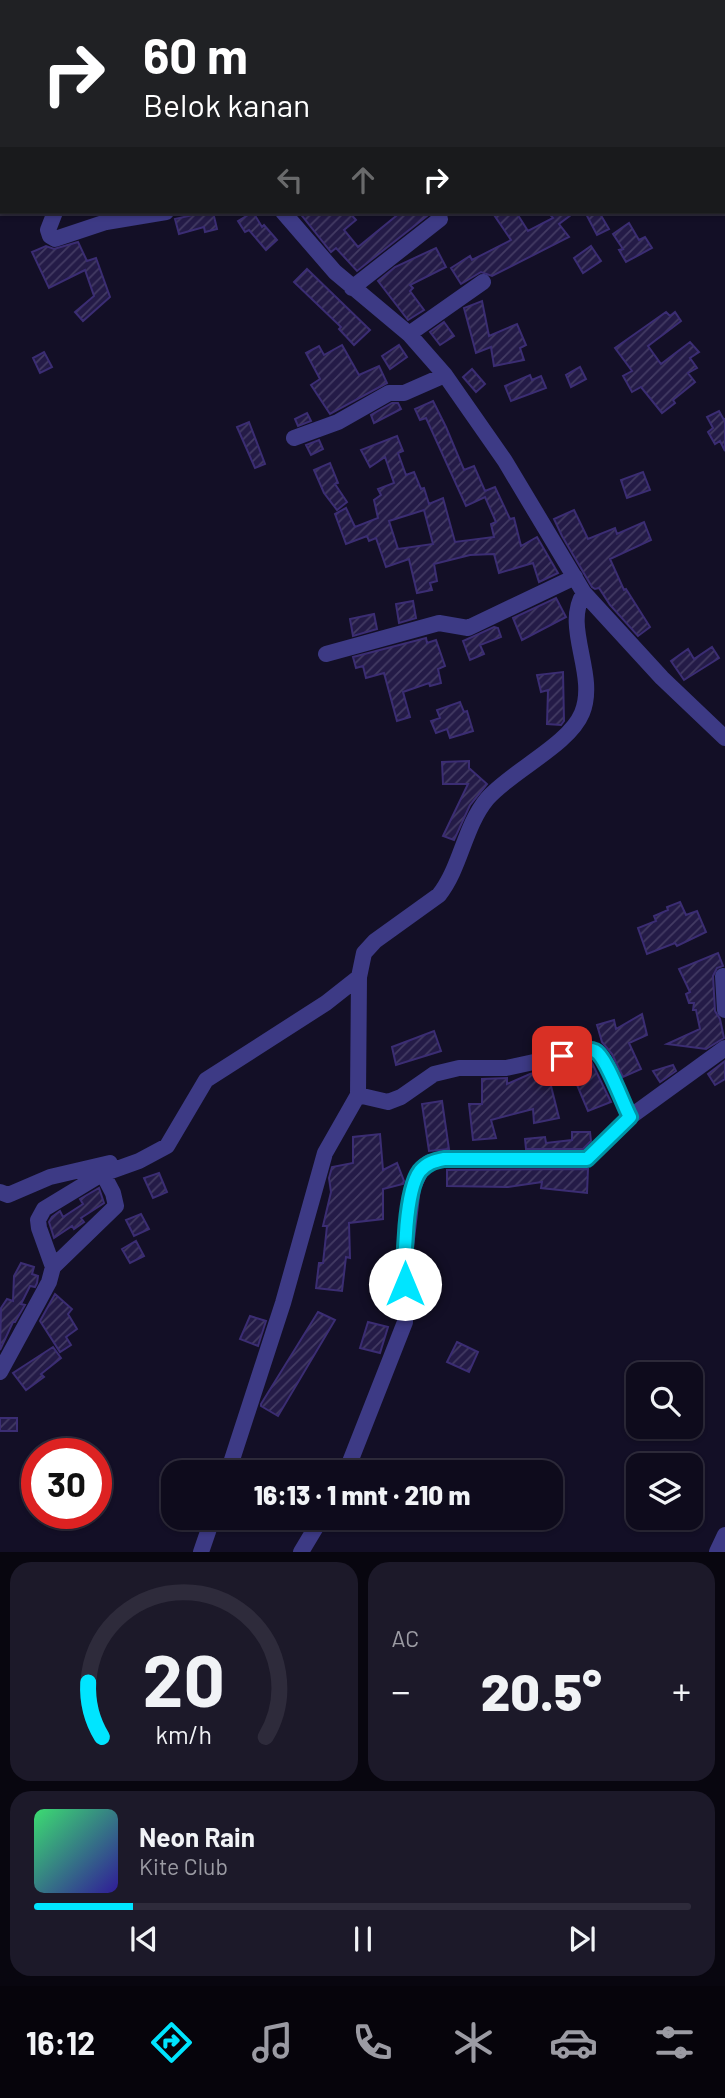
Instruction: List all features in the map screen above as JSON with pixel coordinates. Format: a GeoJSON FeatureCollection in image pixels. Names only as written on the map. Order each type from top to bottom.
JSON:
{"type":"FeatureCollection","features":[{"type":"Feature","properties":{"kind":"street"},"geometry":{"type":"LineString","coordinates":[[54,214],[48,230],[50,236],[55,239],[106,222],[154,214]]}},
{"type":"Feature","properties":{"kind":"street"},"geometry":{"type":"LineString","coordinates":[[285,214],[335,272],[409,334],[445,375],[513,473],[584,593],[662,678],[725,738]]}},
{"type":"Feature","properties":{"kind":"street"},"geometry":{"type":"LineString","coordinates":[[352,288],[440,219]]}},
{"type":"Feature","properties":{"kind":"street"},"geometry":{"type":"LineString","coordinates":[[409,334],[483,282]]}},
{"type":"Feature","properties":{"kind":"street"},"geometry":{"type":"LineString","coordinates":[[294,438],[338,422],[389,393],[404,393],[445,375]]}},
{"type":"Feature","properties":{"kind":"street"},"geometry":{"type":"LineString","coordinates":[[326,654],[439,623],[468,628],[575,577]]}},
{"type":"Feature","properties":{"kind":"street"},"geometry":{"type":"LineString","coordinates":[[232,1460],[284,1303],[325,1153],[358,1095],[359,977],[364,953],[375,941],[439,895],[447,885],[463,842],[486,801],[503,782],[569,733],[582,715],[587,678],[577,613],[578,603],[584,593]]}},
{"type":"Feature","properties":{"kind":"street"},"geometry":{"type":"LineString","coordinates":[[723,976],[725,1010]]}},
{"type":"Feature","properties":{"kind":"street"},"geometry":{"type":"LineString","coordinates":[[0,1373],[50,1282],[53,1266],[38,1228],[41,1213],[103,1174],[160,1151],[172,1140],[206,1080],[326,1003],[359,977]]}},
{"type":"Feature","properties":{"kind":"street"},"geometry":{"type":"LineString","coordinates":[[351,1460],[405,1322],[404,1264],[408,1217],[413,1187],[422,1168],[430,1162],[444,1159],[587,1159],[630,1117],[725,1048]]}},
{"type":"Feature","properties":{"kind":"street"},"geometry":{"type":"LineString","coordinates":[[358,1095],[388,1102],[401,1097],[434,1074],[460,1068],[506,1068],[594,1050],[604,1059],[630,1117]]}},
{"type":"Feature","properties":{"kind":"street"},"geometry":{"type":"LineString","coordinates":[[0,1192],[8,1195],[50,1177],[109,1163],[172,1140]]}},
{"type":"Feature","properties":{"kind":"street"},"geometry":{"type":"LineString","coordinates":[[53,1266],[116,1206],[113,1193],[103,1174]]}},
{"type":"Feature","properties":{"kind":"street"},"geometry":{"type":"LineString","coordinates":[[201,1552],[208,1530]]}},
{"type":"Feature","properties":{"kind":"street"},"geometry":{"type":"LineString","coordinates":[[301,1552],[314,1530]]}},
{"type":"Feature","properties":{"kind":"street"},"geometry":{"type":"LineString","coordinates":[[717,1552],[725,1535]]}},
{"type":"Feature","properties":{"kind":"building"},"geometry":{"type":"Polygon","coordinates":[[[197,214],[213,214],[217,229],[205,232],[204,227],[179,234],[175,219],[197,214]]]}},
{"type":"Feature","properties":{"kind":"building"},"geometry":{"type":"Polygon","coordinates":[[[254,214],[262,227],[264,225],[277,240],[266,250],[249,230],[245,232],[238,221],[254,214]]]}},
{"type":"Feature","properties":{"kind":"building"},"geometry":{"type":"Polygon","coordinates":[[[301,214],[351,214],[356,220],[344,230],[358,247],[399,214],[429,214],[357,271],[336,248],[331,252],[301,214]]]}},
{"type":"Feature","properties":{"kind":"building"},"geometry":{"type":"Polygon","coordinates":[[[493,214],[517,214],[528,231],[553,218],[550,214],[572,214],[559,224],[569,237],[492,276],[481,272],[461,284],[451,268],[470,256],[472,260],[511,240],[493,214]]]}},
{"type":"Feature","properties":{"kind":"building"},"geometry":{"type":"Polygon","coordinates":[[[586,214],[600,214],[609,229],[597,235],[586,214]]]}},
{"type":"Feature","properties":{"kind":"building"},"geometry":{"type":"Polygon","coordinates":[[[629,223],[639,240],[645,237],[652,248],[626,262],[619,250],[623,249],[613,234],[629,223]]]}},
{"type":"Feature","properties":{"kind":"building"},"geometry":{"type":"Polygon","coordinates":[[[78,242],[87,261],[96,258],[110,297],[83,321],[75,312],[94,296],[85,270],[49,288],[32,252],[46,246],[54,249],[78,242]]]}},
{"type":"Feature","properties":{"kind":"building"},"geometry":{"type":"Polygon","coordinates":[[[591,246],[601,261],[583,273],[574,258],[591,246]]]}},
{"type":"Feature","properties":{"kind":"building"},"geometry":{"type":"Polygon","coordinates":[[[436,248],[446,267],[410,285],[413,288],[410,291],[424,310],[408,320],[378,281],[395,267],[436,248]]]}},
{"type":"Feature","properties":{"kind":"building"},"geometry":{"type":"Polygon","coordinates":[[[307,269],[370,330],[354,345],[339,329],[341,327],[294,282],[307,269]]]}},
{"type":"Feature","properties":{"kind":"building"},"geometry":{"type":"Polygon","coordinates":[[[482,301],[489,336],[517,324],[526,345],[520,348],[524,360],[494,366],[491,347],[476,353],[464,308],[482,301]]]}},
{"type":"Feature","properties":{"kind":"building"},"geometry":{"type":"Polygon","coordinates":[[[666,312],[670,316],[675,312],[681,321],[648,346],[661,364],[690,342],[699,352],[690,358],[697,368],[688,373],[695,382],[662,413],[641,387],[632,392],[623,376],[632,371],[615,348],[666,312]]]}},
{"type":"Feature","properties":{"kind":"building"},"geometry":{"type":"Polygon","coordinates":[[[444,322],[454,336],[440,345],[430,332],[444,322]]]}},
{"type":"Feature","properties":{"kind":"building"},"geometry":{"type":"Polygon","coordinates":[[[342,345],[359,375],[379,366],[387,383],[330,414],[311,385],[320,379],[306,353],[319,346],[324,355],[342,345]]]}},
{"type":"Feature","properties":{"kind":"building"},"geometry":{"type":"Polygon","coordinates":[[[399,345],[407,357],[390,369],[382,356],[399,345]]]}},
{"type":"Feature","properties":{"kind":"building"},"geometry":{"type":"Polygon","coordinates":[[[44,352],[52,367],[40,373],[33,358],[44,352]]]}},
{"type":"Feature","properties":{"kind":"building"},"geometry":{"type":"Polygon","coordinates":[[[580,367],[586,379],[571,387],[566,375],[580,367]]]}},
{"type":"Feature","properties":{"kind":"building"},"geometry":{"type":"Polygon","coordinates":[[[472,369],[485,384],[476,392],[463,377],[472,369]]]}},
{"type":"Feature","properties":{"kind":"building"},"geometry":{"type":"Polygon","coordinates":[[[530,375],[532,380],[541,376],[546,388],[511,401],[505,386],[530,375]]]}},
{"type":"Feature","properties":{"kind":"building"},"geometry":{"type":"Polygon","coordinates":[[[433,401],[464,470],[474,466],[485,491],[495,487],[510,519],[514,518],[521,546],[537,537],[558,573],[539,582],[533,563],[499,573],[494,554],[470,555],[434,564],[437,581],[430,583],[432,590],[417,593],[409,559],[386,567],[376,538],[369,541],[367,536],[346,544],[335,514],[346,508],[355,527],[378,518],[374,500],[381,495],[378,489],[394,483],[385,457],[370,467],[361,450],[397,436],[403,451],[398,453],[406,475],[414,472],[421,489],[424,488],[429,504],[443,498],[455,542],[494,537],[491,524],[496,522],[485,497],[466,506],[426,418],[420,420],[415,409],[433,401]],[[424,510],[389,521],[398,549],[433,544],[424,510]]]}},
{"type":"Feature","properties":{"kind":"building"},"geometry":{"type":"Polygon","coordinates":[[[392,403],[398,403],[401,409],[374,423],[371,415],[392,403]]]}},
{"type":"Feature","properties":{"kind":"building"},"geometry":{"type":"Polygon","coordinates":[[[719,411],[725,419],[725,451],[720,441],[715,444],[708,432],[713,428],[707,417],[719,411]]]}},
{"type":"Feature","properties":{"kind":"building"},"geometry":{"type":"Polygon","coordinates":[[[307,413],[311,421],[298,426],[295,419],[307,413]]]}},
{"type":"Feature","properties":{"kind":"building"},"geometry":{"type":"Polygon","coordinates":[[[249,422],[265,464],[255,468],[237,427],[249,422]]]}},
{"type":"Feature","properties":{"kind":"building"},"geometry":{"type":"Polygon","coordinates":[[[319,440],[323,449],[311,455],[306,445],[319,440]]]}},
{"type":"Feature","properties":{"kind":"building"},"geometry":{"type":"Polygon","coordinates":[[[330,463],[338,483],[335,484],[347,502],[337,510],[324,493],[314,470],[330,463]]]}},
{"type":"Feature","properties":{"kind":"building"},"geometry":{"type":"Polygon","coordinates":[[[643,472],[650,490],[627,498],[621,480],[643,472]]]}},
{"type":"Feature","properties":{"kind":"building"},"geometry":{"type":"Polygon","coordinates":[[[574,510],[588,539],[615,528],[617,534],[644,522],[651,540],[610,559],[624,590],[626,589],[650,627],[638,636],[610,605],[599,588],[592,587],[562,536],[554,519],[574,510]]]}},
{"type":"Feature","properties":{"kind":"building"},"geometry":{"type":"Polygon","coordinates":[[[556,598],[566,617],[522,640],[513,618],[556,598]]]}},
{"type":"Feature","properties":{"kind":"building"},"geometry":{"type":"Polygon","coordinates":[[[413,601],[416,618],[399,623],[396,604],[413,601]]]}},
{"type":"Feature","properties":{"kind":"building"},"geometry":{"type":"Polygon","coordinates":[[[374,614],[377,629],[353,636],[350,619],[374,614]]]}},
{"type":"Feature","properties":{"kind":"building"},"geometry":{"type":"Polygon","coordinates":[[[494,627],[498,628],[501,637],[480,645],[484,654],[470,660],[463,641],[494,627]]]}},
{"type":"Feature","properties":{"kind":"building"},"geometry":{"type":"Polygon","coordinates":[[[426,638],[427,643],[436,640],[445,666],[438,669],[441,683],[430,686],[429,683],[403,692],[410,717],[397,721],[384,673],[366,678],[363,666],[356,668],[353,657],[426,638]]]}},
{"type":"Feature","properties":{"kind":"building"},"geometry":{"type":"Polygon","coordinates":[[[712,647],[719,658],[684,680],[671,661],[688,649],[694,659],[712,647]]]}},
{"type":"Feature","properties":{"kind":"building"},"geometry":{"type":"Polygon","coordinates":[[[563,672],[564,721],[561,725],[547,724],[548,690],[541,692],[537,675],[563,672]]]}},
{"type":"Feature","properties":{"kind":"building"},"geometry":{"type":"Polygon","coordinates":[[[460,702],[464,712],[467,711],[473,731],[450,738],[447,729],[436,733],[431,721],[440,718],[437,710],[460,702]]]}},
{"type":"Feature","properties":{"kind":"building"},"geometry":{"type":"Polygon","coordinates":[[[469,761],[469,768],[487,784],[470,805],[454,840],[443,836],[468,784],[443,784],[442,762],[469,761]]]}},
{"type":"Feature","properties":{"kind":"building"},"geometry":{"type":"Polygon","coordinates":[[[680,902],[686,915],[697,911],[706,932],[677,946],[675,943],[647,954],[638,928],[656,921],[654,916],[680,902]]]}},
{"type":"Feature","properties":{"kind":"building"},"geometry":{"type":"Polygon","coordinates":[[[718,953],[723,966],[717,968],[713,976],[715,1011],[720,1019],[724,1038],[706,1049],[667,1044],[700,1029],[696,1010],[693,1010],[694,1003],[689,1003],[686,994],[690,992],[679,969],[718,953]]]}},
{"type":"Feature","properties":{"kind":"building"},"geometry":{"type":"Polygon","coordinates":[[[642,1014],[647,1035],[629,1043],[641,1069],[623,1077],[612,1054],[602,1042],[597,1025],[614,1020],[616,1029],[642,1014]]]}},
{"type":"Feature","properties":{"kind":"building"},"geometry":{"type":"Polygon","coordinates":[[[434,1031],[441,1051],[396,1065],[392,1047],[434,1031]]]}},
{"type":"Feature","properties":{"kind":"building"},"geometry":{"type":"Polygon","coordinates":[[[591,1061],[611,1102],[588,1111],[572,1073],[552,1078],[551,1069],[591,1061]]]}},
{"type":"Feature","properties":{"kind":"building"},"geometry":{"type":"Polygon","coordinates":[[[725,1061],[725,1079],[715,1085],[708,1074],[725,1061]]]}},
{"type":"Feature","properties":{"kind":"building"},"geometry":{"type":"Polygon","coordinates":[[[673,1065],[676,1071],[660,1082],[653,1071],[673,1065]]]}},
{"type":"Feature","properties":{"kind":"building"},"geometry":{"type":"Polygon","coordinates":[[[547,1070],[559,1118],[534,1123],[533,1109],[491,1120],[496,1138],[473,1140],[469,1104],[482,1104],[482,1079],[507,1078],[507,1084],[547,1070]]]}},
{"type":"Feature","properties":{"kind":"building"},"geometry":{"type":"Polygon","coordinates":[[[442,1101],[449,1149],[429,1151],[422,1104],[442,1101]]]}},
{"type":"Feature","properties":{"kind":"building"},"geometry":{"type":"Polygon","coordinates":[[[572,1132],[590,1132],[591,1141],[583,1149],[526,1149],[525,1139],[545,1137],[546,1143],[572,1140],[572,1132]]]}},
{"type":"Feature","properties":{"kind":"building"},"geometry":{"type":"Polygon","coordinates":[[[380,1134],[383,1170],[397,1163],[403,1184],[383,1189],[383,1219],[349,1223],[350,1258],[346,1257],[342,1291],[316,1288],[319,1263],[323,1263],[327,1226],[323,1226],[331,1192],[329,1178],[332,1167],[353,1163],[353,1137],[380,1134]]]}},
{"type":"Feature","properties":{"kind":"building"},"geometry":{"type":"Polygon","coordinates":[[[588,1169],[587,1193],[541,1188],[542,1182],[508,1187],[447,1186],[447,1170],[588,1169]]]}},
{"type":"Feature","properties":{"kind":"building"},"geometry":{"type":"Polygon","coordinates":[[[159,1173],[167,1192],[153,1198],[144,1178],[159,1173]]]}},
{"type":"Feature","properties":{"kind":"building"},"geometry":{"type":"Polygon","coordinates":[[[99,1188],[104,1203],[81,1218],[84,1222],[74,1229],[72,1226],[54,1238],[49,1222],[52,1217],[60,1211],[63,1217],[83,1204],[80,1199],[99,1188]]]}},
{"type":"Feature","properties":{"kind":"building"},"geometry":{"type":"Polygon","coordinates":[[[141,1214],[149,1229],[134,1236],[126,1220],[141,1214]]]}},
{"type":"Feature","properties":{"kind":"building"},"geometry":{"type":"Polygon","coordinates":[[[136,1241],[144,1256],[130,1263],[122,1249],[136,1241]]]}},
{"type":"Feature","properties":{"kind":"building"},"geometry":{"type":"Polygon","coordinates":[[[21,1263],[34,1267],[32,1274],[38,1276],[37,1283],[35,1287],[30,1286],[21,1304],[25,1305],[13,1322],[0,1350],[1,1308],[7,1299],[13,1301],[14,1276],[21,1263]]]}},
{"type":"Feature","properties":{"kind":"building"},"geometry":{"type":"Polygon","coordinates":[[[55,1294],[72,1309],[68,1314],[77,1329],[66,1337],[71,1345],[60,1352],[40,1321],[55,1294]]]}},
{"type":"Feature","properties":{"kind":"building"},"geometry":{"type":"Polygon","coordinates":[[[318,1312],[335,1320],[278,1416],[261,1404],[318,1312]]]}},
{"type":"Feature","properties":{"kind":"building"},"geometry":{"type":"Polygon","coordinates":[[[250,1316],[266,1321],[258,1346],[240,1339],[250,1316]]]}},
{"type":"Feature","properties":{"kind":"building"},"geometry":{"type":"Polygon","coordinates":[[[368,1322],[388,1327],[380,1353],[360,1348],[368,1322]]]}},
{"type":"Feature","properties":{"kind":"building"},"geometry":{"type":"Polygon","coordinates":[[[457,1342],[478,1352],[469,1372],[447,1362],[457,1342]]]}},
{"type":"Feature","properties":{"kind":"building"},"geometry":{"type":"Polygon","coordinates":[[[53,1347],[61,1358],[41,1374],[44,1377],[26,1390],[13,1373],[53,1347]]]}},
{"type":"Feature","properties":{"kind":"building"},"geometry":{"type":"Polygon","coordinates":[[[0,1418],[17,1418],[17,1431],[0,1431],[0,1418]]]}},
{"type":"Feature","properties":{"kind":"route"},"geometry":{"type":"LineString","coordinates":[[405,1284],[404,1264],[413,1187],[422,1168],[430,1162],[444,1159],[587,1159],[630,1117],[604,1059],[597,1051],[589,1050],[562,1056]]}}]}
